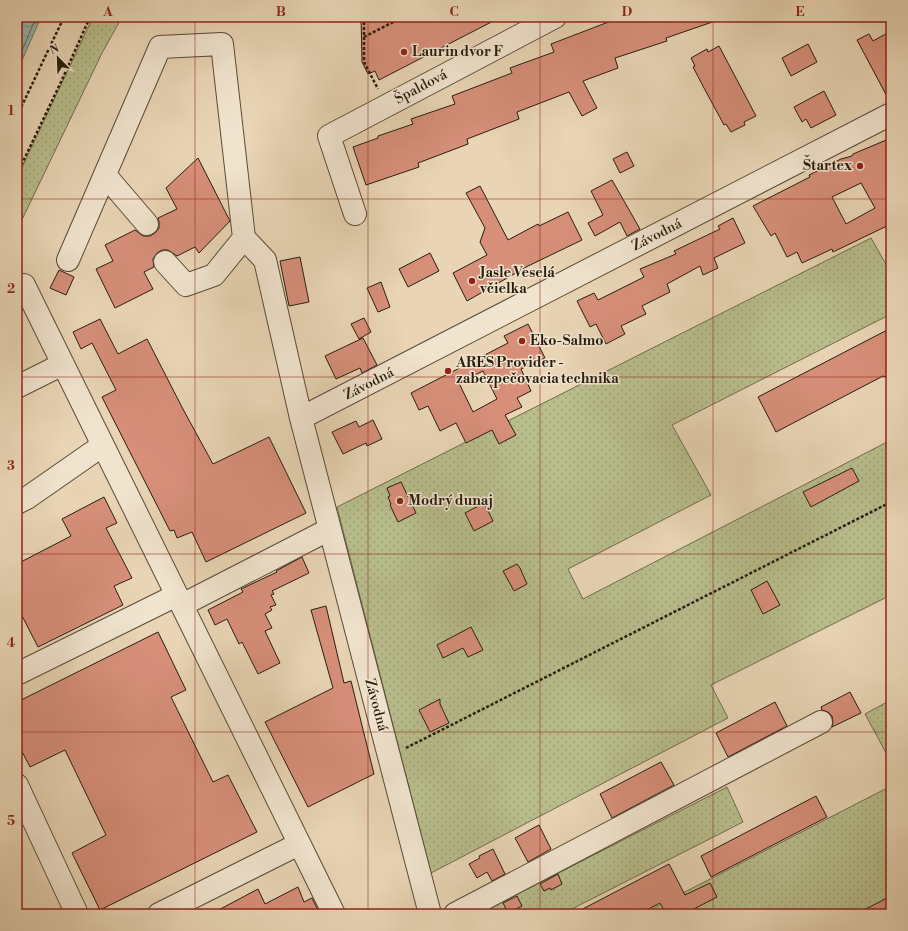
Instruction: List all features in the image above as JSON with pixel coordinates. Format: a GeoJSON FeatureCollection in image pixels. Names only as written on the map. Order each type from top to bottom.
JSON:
{"type":"FeatureCollection","features":[{"type":"Feature","properties":{"kind":"street","name":"Špaldová"},"geometry":{"type":"LineString","coordinates":[[355,214],[329,136],[556,17]]}},
{"type":"Feature","properties":{"kind":"street"},"geometry":{"type":"LineString","coordinates":[[68,260],[160,47],[222,44],[244,238],[265,260],[301,418]]}},
{"type":"Feature","properties":{"kind":"street","name":"Závodná"},"geometry":{"type":"LineString","coordinates":[[430,914],[301,418],[891,114]]}},
{"type":"Feature","properties":{"kind":"street"},"geometry":{"type":"LineString","coordinates":[[105,175],[147,224]]}},
{"type":"Feature","properties":{"kind":"street"},"geometry":{"type":"LineString","coordinates":[[166,262],[186,285],[214,275],[244,238]]}},
{"type":"Feature","properties":{"kind":"street"},"geometry":{"type":"LineString","coordinates":[[24,285],[334,914]]}},
{"type":"Feature","properties":{"kind":"street"},"geometry":{"type":"LineString","coordinates":[[17,387],[63,364]]}},
{"type":"Feature","properties":{"kind":"street"},"geometry":{"type":"LineString","coordinates":[[17,503],[27,498],[103,445]]}},
{"type":"Feature","properties":{"kind":"street"},"geometry":{"type":"LineString","coordinates":[[17,674],[330,529]]}},
{"type":"Feature","properties":{"kind":"street"},"geometry":{"type":"LineString","coordinates":[[455,914],[821,722]]}},
{"type":"Feature","properties":{"kind":"street"},"geometry":{"type":"LineString","coordinates":[[17,785],[78,914]]}},
{"type":"Feature","properties":{"kind":"street"},"geometry":{"type":"LineString","coordinates":[[159,914],[299,844]]}},
{"type":"Feature","properties":{"kind":"path"},"geometry":{"type":"LineString","coordinates":[[17,116],[64,17]]}},
{"type":"Feature","properties":{"kind":"path"},"geometry":{"type":"LineString","coordinates":[[17,174],[58,89],[90,17]]}},
{"type":"Feature","properties":{"kind":"path"},"geometry":{"type":"LineString","coordinates":[[364,17],[364,62],[378,89]]}},
{"type":"Feature","properties":{"kind":"path"},"geometry":{"type":"LineString","coordinates":[[364,37],[403,17]]}},
{"type":"Feature","properties":{"kind":"path"},"geometry":{"type":"LineString","coordinates":[[389,756],[891,502]]}},
{"type":"Feature","properties":{"kind":"green space"},"geometry":{"type":"Polygon","coordinates":[[[93,17],[122,17],[102,53],[17,230],[17,178],[93,17]]]}},
{"type":"Feature","properties":{"kind":"green space"},"geometry":{"type":"Polygon","coordinates":[[[871,238],[891,273],[891,314],[672,425],[711,495],[568,569],[583,599],[891,440],[891,559],[887,562],[891,570],[891,595],[711,685],[728,718],[431,873],[337,507],[871,238]]]}},
{"type":"Feature","properties":{"kind":"green space"},"geometry":{"type":"Polygon","coordinates":[[[891,700],[891,762],[865,714],[891,700]]]}},
{"type":"Feature","properties":{"kind":"green space"},"geometry":{"type":"Polygon","coordinates":[[[891,786],[891,914],[642,914],[891,786]]]}},
{"type":"Feature","properties":{"kind":"green space"},"geometry":{"type":"Polygon","coordinates":[[[727,787],[743,822],[562,914],[478,914],[727,787]]]}},
{"type":"Feature","properties":{"kind":"water"},"geometry":{"type":"Polygon","coordinates":[[[17,17],[41,17],[17,72],[17,17]]]}},
{"type":"Feature","properties":{"kind":"building"},"geometry":{"type":"Polygon","coordinates":[[[361,17],[501,17],[379,80],[375,71],[368,74],[362,62],[361,17]]]}},
{"type":"Feature","properties":{"kind":"building"},"geometry":{"type":"Polygon","coordinates":[[[609,17],[720,17],[721,19],[666,38],[667,41],[615,58],[618,68],[583,81],[597,108],[582,116],[569,92],[517,112],[519,119],[467,139],[468,144],[418,163],[419,167],[366,185],[353,147],[378,138],[378,136],[413,124],[411,119],[455,104],[452,96],[512,73],[510,68],[554,52],[551,44],[611,21],[609,17]]]}},
{"type":"Feature","properties":{"kind":"building"},"geometry":{"type":"Polygon","coordinates":[[[891,31],[890,102],[857,40],[869,34],[873,41],[891,31]]]}},
{"type":"Feature","properties":{"kind":"building"},"geometry":{"type":"Polygon","coordinates":[[[808,44],[817,62],[791,76],[782,58],[808,44]]]}},
{"type":"Feature","properties":{"kind":"building"},"geometry":{"type":"Polygon","coordinates":[[[719,46],[756,116],[744,122],[745,125],[731,132],[726,124],[724,125],[704,88],[693,67],[695,66],[691,58],[707,49],[708,52],[719,46]]]}},
{"type":"Feature","properties":{"kind":"building"},"geometry":{"type":"Polygon","coordinates":[[[824,91],[836,115],[811,128],[806,119],[802,122],[794,107],[824,91]]]}},
{"type":"Feature","properties":{"kind":"building"},"geometry":{"type":"Polygon","coordinates":[[[891,138],[891,224],[833,252],[832,249],[802,263],[797,252],[787,257],[775,233],[771,236],[753,206],[810,177],[809,175],[841,159],[852,156],[853,154],[891,138]],[[861,183],[832,197],[846,224],[875,208],[861,183]]]}},
{"type":"Feature","properties":{"kind":"building"},"geometry":{"type":"Polygon","coordinates":[[[627,152],[634,166],[620,173],[613,159],[627,152]]]}},
{"type":"Feature","properties":{"kind":"building"},"geometry":{"type":"Polygon","coordinates":[[[198,158],[230,221],[199,253],[195,247],[177,256],[168,250],[162,250],[157,253],[153,259],[154,267],[144,272],[153,289],[115,308],[96,269],[113,261],[105,245],[135,230],[143,236],[150,236],[155,233],[159,228],[158,218],[177,209],[166,188],[198,158]]]}},
{"type":"Feature","properties":{"kind":"building"},"geometry":{"type":"Polygon","coordinates":[[[612,180],[640,229],[627,236],[620,222],[595,236],[588,223],[603,215],[591,191],[612,180]]]}},
{"type":"Feature","properties":{"kind":"building"},"geometry":{"type":"Polygon","coordinates":[[[480,186],[508,240],[538,224],[539,226],[568,212],[582,240],[528,266],[467,301],[453,273],[487,255],[480,242],[485,228],[466,193],[480,186]]]}},
{"type":"Feature","properties":{"kind":"building"},"geometry":{"type":"Polygon","coordinates":[[[733,218],[745,243],[714,258],[718,268],[703,275],[700,266],[667,284],[670,292],[642,306],[646,314],[621,326],[625,334],[606,344],[596,324],[590,327],[577,301],[594,293],[598,300],[644,277],[640,269],[676,254],[674,251],[720,229],[718,226],[733,218]]]}},
{"type":"Feature","properties":{"kind":"building"},"geometry":{"type":"Polygon","coordinates":[[[430,253],[439,271],[408,287],[399,269],[430,253]]]}},
{"type":"Feature","properties":{"kind":"building"},"geometry":{"type":"Polygon","coordinates":[[[300,257],[309,302],[289,306],[280,261],[300,257]]]}},
{"type":"Feature","properties":{"kind":"building"},"geometry":{"type":"Polygon","coordinates":[[[59,270],[74,277],[66,295],[50,288],[59,270]]]}},
{"type":"Feature","properties":{"kind":"building"},"geometry":{"type":"Polygon","coordinates":[[[381,282],[390,307],[378,312],[367,288],[381,282]]]}},
{"type":"Feature","properties":{"kind":"building"},"geometry":{"type":"Polygon","coordinates":[[[364,318],[371,332],[359,339],[351,324],[364,318]]]}},
{"type":"Feature","properties":{"kind":"building"},"geometry":{"type":"Polygon","coordinates":[[[100,319],[118,354],[147,339],[213,464],[269,437],[306,513],[206,562],[192,532],[177,538],[174,530],[170,531],[102,397],[116,390],[92,343],[81,349],[73,332],[100,319]]]}},
{"type":"Feature","properties":{"kind":"building"},"geometry":{"type":"Polygon","coordinates":[[[528,324],[545,358],[521,369],[531,391],[517,398],[522,407],[505,415],[516,435],[499,444],[492,430],[466,443],[456,423],[440,431],[428,406],[419,410],[411,393],[508,343],[504,336],[528,324]],[[483,371],[459,383],[473,412],[497,399],[483,371]]]}},
{"type":"Feature","properties":{"kind":"building"},"geometry":{"type":"Polygon","coordinates":[[[891,328],[891,379],[883,376],[776,432],[758,397],[891,328]]]}},
{"type":"Feature","properties":{"kind":"building"},"geometry":{"type":"Polygon","coordinates":[[[363,338],[377,365],[362,373],[360,368],[336,379],[325,356],[363,338]]]}},
{"type":"Feature","properties":{"kind":"building"},"geometry":{"type":"Polygon","coordinates":[[[373,420],[382,439],[367,446],[366,443],[343,454],[332,432],[356,421],[359,427],[373,420]]]}},
{"type":"Feature","properties":{"kind":"building"},"geometry":{"type":"Polygon","coordinates":[[[852,468],[859,481],[811,507],[803,492],[852,468]]]}},
{"type":"Feature","properties":{"kind":"building","name":"Modrý dunaj"},"geometry":{"type":"Polygon","coordinates":[[[401,482],[416,513],[398,522],[390,505],[391,504],[388,497],[390,496],[387,488],[401,482]]]}},
{"type":"Feature","properties":{"kind":"building"},"geometry":{"type":"Polygon","coordinates":[[[104,497],[117,523],[106,528],[132,578],[114,586],[123,605],[38,647],[17,606],[17,564],[71,536],[62,519],[104,497]]]}},
{"type":"Feature","properties":{"kind":"building"},"geometry":{"type":"Polygon","coordinates":[[[484,503],[493,521],[474,531],[465,513],[484,503]]]}},
{"type":"Feature","properties":{"kind":"building"},"geometry":{"type":"Polygon","coordinates":[[[302,557],[309,573],[272,591],[274,594],[271,595],[276,605],[270,607],[272,610],[265,614],[272,628],[265,631],[280,663],[258,674],[242,642],[239,644],[227,619],[215,625],[208,610],[243,592],[241,589],[277,572],[276,571],[302,557]]]}},
{"type":"Feature","properties":{"kind":"building"},"geometry":{"type":"Polygon","coordinates":[[[517,564],[527,584],[514,591],[503,571],[517,564]]]}},
{"type":"Feature","properties":{"kind":"building"},"geometry":{"type":"Polygon","coordinates":[[[767,581],[780,605],[763,614],[751,590],[767,581]]]}},
{"type":"Feature","properties":{"kind":"building"},"geometry":{"type":"Polygon","coordinates":[[[326,606],[344,683],[351,681],[374,774],[308,807],[265,722],[333,688],[311,610],[326,606]]]}},
{"type":"Feature","properties":{"kind":"building"},"geometry":{"type":"Polygon","coordinates":[[[471,627],[483,650],[468,657],[463,648],[443,658],[437,645],[471,627]]]}},
{"type":"Feature","properties":{"kind":"building"},"geometry":{"type":"Polygon","coordinates":[[[158,632],[186,690],[171,697],[213,782],[228,775],[257,832],[100,910],[72,853],[106,835],[65,750],[30,767],[17,742],[17,702],[158,632]]]}},
{"type":"Feature","properties":{"kind":"building"},"geometry":{"type":"Polygon","coordinates":[[[850,692],[861,713],[832,727],[832,716],[828,712],[822,710],[821,707],[850,692]]]}},
{"type":"Feature","properties":{"kind":"building"},"geometry":{"type":"Polygon","coordinates":[[[440,699],[440,704],[449,723],[430,732],[419,710],[440,699]]]}},
{"type":"Feature","properties":{"kind":"building"},"geometry":{"type":"Polygon","coordinates":[[[775,702],[787,726],[728,757],[716,733],[775,702]]]}},
{"type":"Feature","properties":{"kind":"building"},"geometry":{"type":"Polygon","coordinates":[[[661,762],[674,785],[612,818],[600,794],[661,762]]]}},
{"type":"Feature","properties":{"kind":"building"},"geometry":{"type":"Polygon","coordinates":[[[816,796],[827,817],[711,877],[701,856],[816,796]]]}},
{"type":"Feature","properties":{"kind":"building"},"geometry":{"type":"Polygon","coordinates":[[[539,825],[551,849],[528,862],[515,838],[539,825]]]}},
{"type":"Feature","properties":{"kind":"building"},"geometry":{"type":"Polygon","coordinates":[[[493,849],[505,874],[492,881],[487,872],[477,878],[469,864],[480,858],[479,856],[493,849]]]}},
{"type":"Feature","properties":{"kind":"building"},"geometry":{"type":"Polygon","coordinates":[[[669,864],[685,895],[710,883],[717,897],[684,914],[666,914],[660,903],[639,914],[573,914],[669,864]]]}},
{"type":"Feature","properties":{"kind":"building"},"geometry":{"type":"Polygon","coordinates":[[[558,874],[562,884],[551,890],[550,888],[544,891],[540,884],[558,874]]]}},
{"type":"Feature","properties":{"kind":"building"},"geometry":{"type":"Polygon","coordinates":[[[298,887],[304,902],[312,898],[320,914],[211,914],[258,889],[265,904],[298,887]]]}},
{"type":"Feature","properties":{"kind":"building"},"geometry":{"type":"Polygon","coordinates":[[[517,896],[522,906],[508,913],[503,903],[517,896]]]}},
{"type":"Feature","properties":{"kind":"building"},"geometry":{"type":"Polygon","coordinates":[[[891,896],[891,914],[856,914],[891,896]]]}},
{"type":"Feature","properties":{"kind":"place","name":"Laurin dvor F"},"geometry":{"type":"Point","coordinates":[404,52]}},
{"type":"Feature","properties":{"kind":"place","name":"Štartex"},"geometry":{"type":"Point","coordinates":[860,166]}},
{"type":"Feature","properties":{"kind":"place","name":"Jasle Veselá včielka"},"geometry":{"type":"Point","coordinates":[472,281]}},
{"type":"Feature","properties":{"kind":"place","name":"Eko-Salmo"},"geometry":{"type":"Point","coordinates":[522,341]}},
{"type":"Feature","properties":{"kind":"place","name":"ARES Provider - zabezpečovacia technika"},"geometry":{"type":"Point","coordinates":[448,371]}},
{"type":"Feature","properties":{"kind":"place","name":"Modrý dunaj"},"geometry":{"type":"Point","coordinates":[400,501]}}]}
